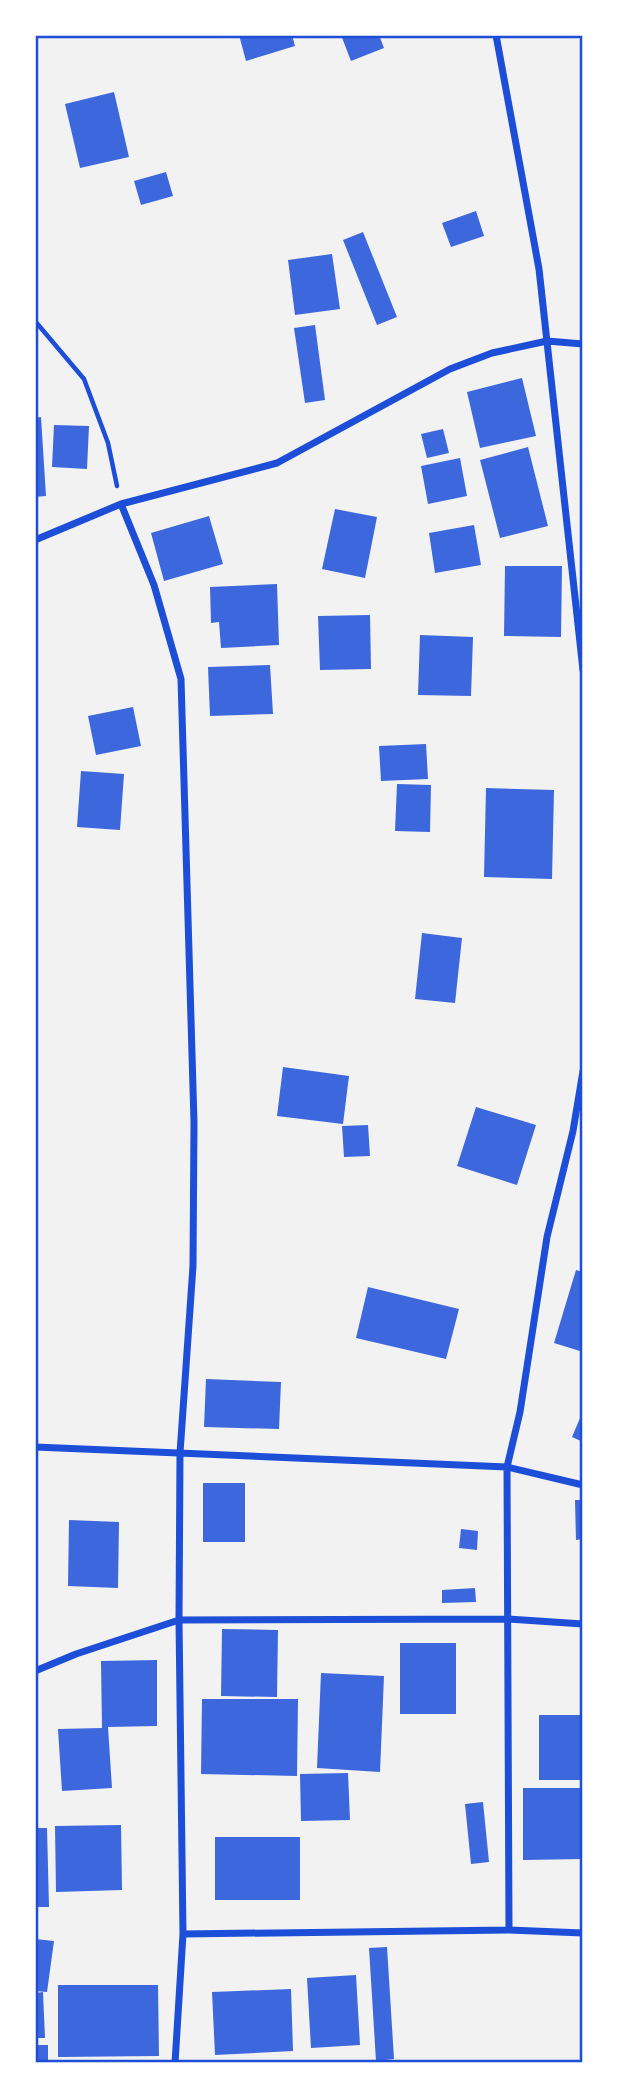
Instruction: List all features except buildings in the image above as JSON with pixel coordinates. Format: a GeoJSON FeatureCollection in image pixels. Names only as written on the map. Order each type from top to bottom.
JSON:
{"type":"FeatureCollection","features":[{"type":"Feature","properties":{"kind":"street"},"geometry":{"type":"LineString","coordinates":[[496,35],[539,269],[583,670]]}},
{"type":"Feature","properties":{"kind":"street"},"geometry":{"type":"LineString","coordinates":[[35,540],[121,504],[277,463],[450,369],[492,353],[547,341],[583,344]]}},
{"type":"Feature","properties":{"kind":"street"},"geometry":{"type":"LineString","coordinates":[[121,504],[154,585],[181,679],[194,1135],[193,1266],[180,1453],[183,1934],[175,2063]]}},
{"type":"Feature","properties":{"kind":"street"},"geometry":{"type":"LineString","coordinates":[[509,1930],[507,1467],[520,1412],[547,1237],[573,1131],[583,1071]]}},
{"type":"Feature","properties":{"kind":"street"},"geometry":{"type":"LineString","coordinates":[[35,1447],[507,1467],[583,1485]]}},
{"type":"Feature","properties":{"kind":"street"},"geometry":{"type":"LineString","coordinates":[[35,1671],[76,1654],[179,1620],[508,1619],[583,1624]]}},
{"type":"Feature","properties":{"kind":"street"},"geometry":{"type":"LineString","coordinates":[[183,1934],[509,1930],[583,1933]]}},
{"type":"Feature","properties":{"kind":"path"},"geometry":{"type":"LineString","coordinates":[[35,321],[84,379],[108,443],[121,504]]}}]}
